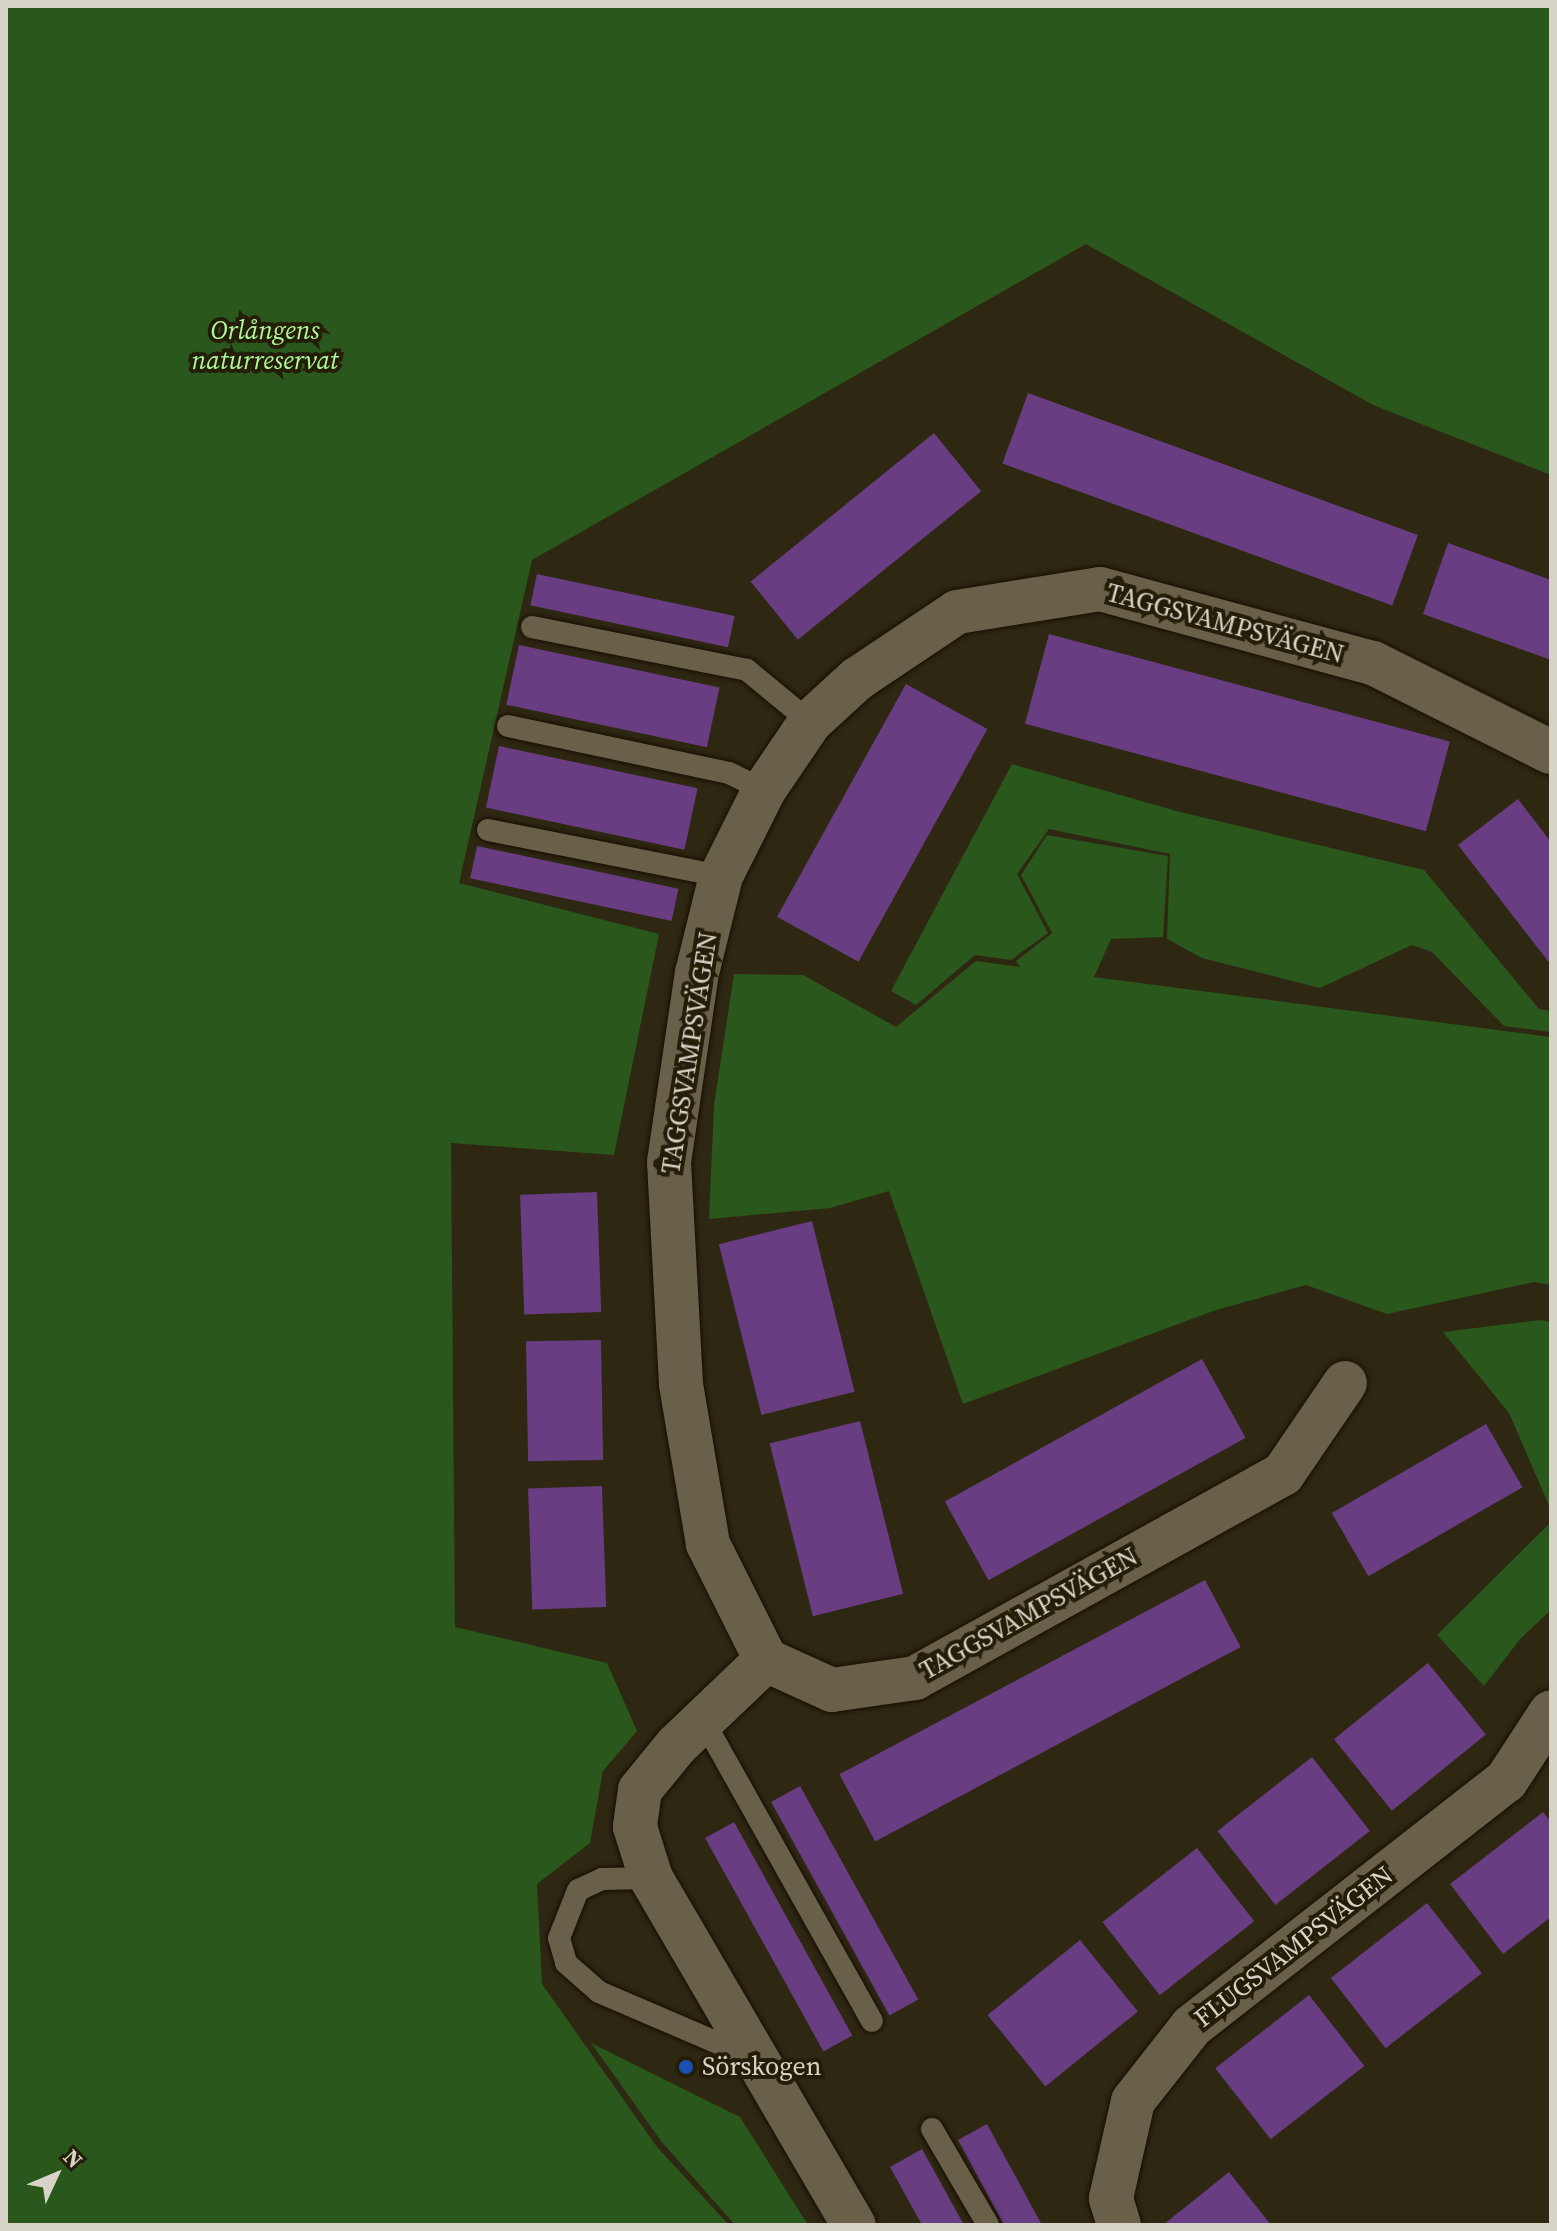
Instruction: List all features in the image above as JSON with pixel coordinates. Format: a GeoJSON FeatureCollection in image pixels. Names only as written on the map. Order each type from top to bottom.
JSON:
{"type":"FeatureCollection","features":[{"type":"Feature","properties":{"kind":"street","name":"TAGGSVAMPSVÄGEN"},"geometry":{"type":"LineString","coordinates":[[1345,1383],[1283,1474],[915,1678],[832,1690],[766,1660],[708,1544],[681,1384],[669,1162],[697,973],[721,876],[764,790],[810,722],[857,679],[957,612],[1100,589],[1373,663],[1551,752]]}},
{"type":"Feature","properties":{"kind":"street"},"geometry":{"type":"LineString","coordinates":[[766,1660],[703,1720],[640,1790],[635,1827],[651,1878],[854,2225]]}},
{"type":"Feature","properties":{"kind":"street","name":"FLUGSVAMPSVÄGEN"},"geometry":{"type":"LineString","coordinates":[[1119,2225],[1111,2198],[1133,2101],[1192,2026],[1506,1781],[1551,1712]]}},
{"type":"Feature","properties":{"kind":"lane"},"geometry":{"type":"LineString","coordinates":[[532,627],[747,670],[810,722]]}},
{"type":"Feature","properties":{"kind":"lane"},"geometry":{"type":"LineString","coordinates":[[508,726],[729,773],[764,790]]}},
{"type":"Feature","properties":{"kind":"lane"},"geometry":{"type":"LineString","coordinates":[[488,830],[721,876]]}},
{"type":"Feature","properties":{"kind":"lane"},"geometry":{"type":"LineString","coordinates":[[703,1720],[872,2021]]}},
{"type":"Feature","properties":{"kind":"lane"},"geometry":{"type":"LineString","coordinates":[[651,1878],[602,1879],[578,1890],[559,1938],[566,1963],[599,1992],[759,2060]]}},
{"type":"Feature","properties":{"kind":"lane"},"geometry":{"type":"LineString","coordinates":[[932,2129],[988,2225]]}},
{"type":"Feature","properties":{"kind":"green space","name":"Orlångens naturreservat"},"geometry":{"type":"Polygon","coordinates":[[[6,6],[1551,6],[1551,475],[1373,405],[1086,244],[532,560],[459,883],[659,934],[614,1155],[451,1143],[455,1627],[607,1663],[637,1731],[603,1771],[590,1843],[537,1884],[542,1984],[657,2147],[729,2225],[6,2225],[6,6]]]}},
{"type":"Feature","properties":{"kind":"green space"},"geometry":{"type":"Polygon","coordinates":[[[1012,764],[1180,812],[1424,870],[1539,1009],[1551,1011],[1551,1032],[1504,1026],[1432,952],[1412,945],[1320,988],[1202,958],[1167,939],[1170,854],[1049,829],[1017,874],[1048,933],[1011,960],[975,955],[916,1005],[891,991],[1012,764]]]}},
{"type":"Feature","properties":{"kind":"green space"},"geometry":{"type":"Polygon","coordinates":[[[1047,835],[1168,856],[1163,937],[1111,939],[1094,977],[1551,1037],[1551,1285],[1534,1282],[1387,1314],[1306,1285],[1216,1310],[963,1404],[889,1191],[830,1208],[709,1219],[714,1105],[734,974],[803,975],[896,1027],[976,961],[1020,967],[1016,961],[1052,933],[1021,875],[1047,835]]]}},
{"type":"Feature","properties":{"kind":"green space"},"geometry":{"type":"Polygon","coordinates":[[[1541,1320],[1551,1322],[1551,1510],[1509,1413],[1443,1332],[1541,1320]]]}},
{"type":"Feature","properties":{"kind":"green space"},"geometry":{"type":"Polygon","coordinates":[[[1551,1522],[1551,1610],[1521,1638],[1484,1686],[1437,1635],[1551,1522]]]}},
{"type":"Feature","properties":{"kind":"green space"},"geometry":{"type":"Polygon","coordinates":[[[591,2043],[740,2117],[808,2225],[735,2225],[661,2141],[591,2043]]]}},
{"type":"Feature","properties":{"kind":"building"},"geometry":{"type":"Polygon","coordinates":[[[1028,393],[1418,535],[1392,605],[1002,463],[1028,393]]]}},
{"type":"Feature","properties":{"kind":"building"},"geometry":{"type":"Polygon","coordinates":[[[934,433],[981,491],[798,640],[751,582],[934,433]]]}},
{"type":"Feature","properties":{"kind":"building"},"geometry":{"type":"Polygon","coordinates":[[[1448,543],[1551,580],[1551,660],[1423,614],[1448,543]]]}},
{"type":"Feature","properties":{"kind":"building"},"geometry":{"type":"Polygon","coordinates":[[[537,574],[735,616],[728,647],[530,605],[537,574]]]}},
{"type":"Feature","properties":{"kind":"building"},"geometry":{"type":"Polygon","coordinates":[[[1049,634],[1450,741],[1426,831],[1025,724],[1049,634]]]}},
{"type":"Feature","properties":{"kind":"building"},"geometry":{"type":"Polygon","coordinates":[[[519,645],[720,688],[707,747],[506,705],[519,645]]]}},
{"type":"Feature","properties":{"kind":"building"},"geometry":{"type":"Polygon","coordinates":[[[906,684],[987,729],[858,962],[777,917],[906,684]]]}},
{"type":"Feature","properties":{"kind":"building"},"geometry":{"type":"Polygon","coordinates":[[[499,746],[698,788],[684,850],[486,808],[499,746]]]}},
{"type":"Feature","properties":{"kind":"building"},"geometry":{"type":"Polygon","coordinates":[[[1518,799],[1551,842],[1551,965],[1458,845],[1518,799]]]}},
{"type":"Feature","properties":{"kind":"building"},"geometry":{"type":"Polygon","coordinates":[[[477,846],[678,889],[672,921],[470,878],[477,846]]]}},
{"type":"Feature","properties":{"kind":"building"},"geometry":{"type":"Polygon","coordinates":[[[597,1192],[601,1312],[524,1315],[520,1195],[597,1192]]]}},
{"type":"Feature","properties":{"kind":"building"},"geometry":{"type":"Polygon","coordinates":[[[812,1221],[855,1392],[761,1415],[719,1244],[812,1221]]]}},
{"type":"Feature","properties":{"kind":"building"},"geometry":{"type":"Polygon","coordinates":[[[601,1340],[603,1460],[528,1461],[526,1341],[601,1340]]]}},
{"type":"Feature","properties":{"kind":"building"},"geometry":{"type":"Polygon","coordinates":[[[1202,1359],[1246,1438],[988,1580],[945,1502],[1202,1359]]]}},
{"type":"Feature","properties":{"kind":"building"},"geometry":{"type":"Polygon","coordinates":[[[860,1421],[903,1594],[813,1616],[770,1443],[860,1421]]]}},
{"type":"Feature","properties":{"kind":"building"},"geometry":{"type":"Polygon","coordinates":[[[1486,1424],[1523,1487],[1368,1576],[1332,1513],[1486,1424]]]}},
{"type":"Feature","properties":{"kind":"building"},"geometry":{"type":"Polygon","coordinates":[[[602,1486],[606,1607],[532,1610],[528,1489],[602,1486]]]}},
{"type":"Feature","properties":{"kind":"building"},"geometry":{"type":"Polygon","coordinates":[[[1205,1580],[1241,1647],[875,1841],[839,1774],[1205,1580]]]}},
{"type":"Feature","properties":{"kind":"building"},"geometry":{"type":"Polygon","coordinates":[[[1428,1663],[1486,1734],[1392,1811],[1334,1739],[1428,1663]]]}},
{"type":"Feature","properties":{"kind":"building"},"geometry":{"type":"Polygon","coordinates":[[[1312,1757],[1370,1831],[1275,1905],[1217,1831],[1312,1757]]]}},
{"type":"Feature","properties":{"kind":"building"},"geometry":{"type":"Polygon","coordinates":[[[800,1786],[918,1999],[889,2015],[771,1802],[800,1786]]]}},
{"type":"Feature","properties":{"kind":"building"},"geometry":{"type":"Polygon","coordinates":[[[1543,1812],[1551,1822],[1551,1917],[1503,1954],[1450,1884],[1543,1812]]]}},
{"type":"Feature","properties":{"kind":"building"},"geometry":{"type":"Polygon","coordinates":[[[734,1822],[852,2035],[823,2051],[705,1838],[734,1822]]]}},
{"type":"Feature","properties":{"kind":"building"},"geometry":{"type":"Polygon","coordinates":[[[1197,1848],[1254,1921],[1160,1995],[1102,1922],[1197,1848]]]}},
{"type":"Feature","properties":{"kind":"building"},"geometry":{"type":"Polygon","coordinates":[[[1427,1903],[1482,1973],[1386,2048],[1331,1978],[1427,1903]]]}},
{"type":"Feature","properties":{"kind":"building"},"geometry":{"type":"Polygon","coordinates":[[[1080,1940],[1138,2011],[1045,2086],[988,2015],[1080,1940]]]}},
{"type":"Feature","properties":{"kind":"building"},"geometry":{"type":"Polygon","coordinates":[[[1309,1995],[1364,2066],[1271,2139],[1215,2068],[1309,1995]]]}},
{"type":"Feature","properties":{"kind":"building"},"geometry":{"type":"Polygon","coordinates":[[[987,2124],[1042,2225],[1004,2225],[958,2140],[987,2124]]]}},
{"type":"Feature","properties":{"kind":"building"},"geometry":{"type":"Polygon","coordinates":[[[922,2149],[964,2225],[922,2225],[890,2167],[922,2149]]]}},
{"type":"Feature","properties":{"kind":"building"},"geometry":{"type":"Polygon","coordinates":[[[1229,2172],[1271,2225],[1163,2225],[1229,2172]]]}},
{"type":"Feature","properties":{"kind":"place","name":"Sörskogen"},"geometry":{"type":"Point","coordinates":[686,2067]}}]}
